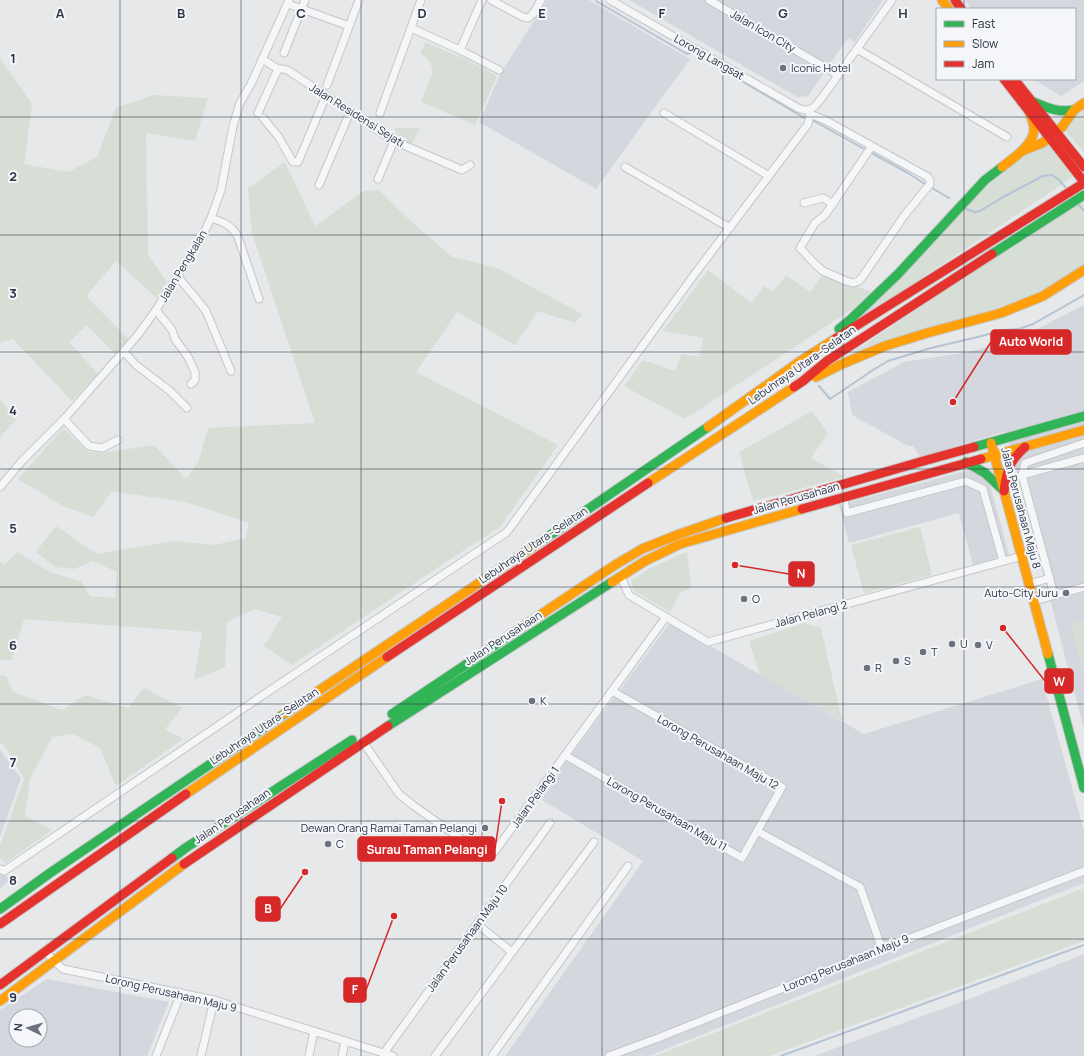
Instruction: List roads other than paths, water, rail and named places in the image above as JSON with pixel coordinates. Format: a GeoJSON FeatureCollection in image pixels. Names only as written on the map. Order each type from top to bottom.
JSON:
{"type":"FeatureCollection","features":[{"type":"Feature","properties":{"kind":"main road"},"geometry":{"type":"LineString","coordinates":[[942,0],[948,8]]}},
{"type":"Feature","properties":{"kind":"main road"},"geometry":{"type":"LineString","coordinates":[[1005,80],[1028,111],[1084,167]]}},
{"type":"Feature","properties":{"kind":"main road"},"geometry":{"type":"LineString","coordinates":[[1015,80],[1031,101],[1052,136],[1084,182]]}},
{"type":"Feature","properties":{"kind":"main road"},"geometry":{"type":"LineString","coordinates":[[1031,101],[1056,111],[1074,110]]}},
{"type":"Feature","properties":{"kind":"main road"},"geometry":{"type":"LineString","coordinates":[[1022,151],[1042,143],[1052,136],[1074,110],[1084,103]]}},
{"type":"Feature","properties":{"kind":"main road"},"geometry":{"type":"LineString","coordinates":[[799,362],[850,320],[898,274],[985,180],[1022,151],[1031,139],[1034,130],[1028,111]]}},
{"type":"Feature","properties":{"kind":"main road","name":"Lebuhraya Utara–Selatan"},"geometry":{"type":"LineString","coordinates":[[0,909],[63,864],[335,678],[542,541],[799,362],[1084,182]]}},
{"type":"Feature","properties":{"kind":"main road","name":"Lebuhraya Utara–Selatan"},"geometry":{"type":"LineString","coordinates":[[0,924],[114,843],[382,660],[803,381],[827,361],[1084,194]]}},
{"type":"Feature","properties":{"kind":"main road"},"geometry":{"type":"LineString","coordinates":[[803,381],[820,375],[884,346],[1001,313],[1043,296],[1084,270]]}},
{"type":"Feature","properties":{"kind":"main road","name":"Jalan Perusahaan"},"geometry":{"type":"LineString","coordinates":[[0,985],[187,847],[395,712],[615,565],[642,549],[729,517],[1084,416]]}},
{"type":"Feature","properties":{"kind":"main road","name":"Jalan Perusahaan"},"geometry":{"type":"LineString","coordinates":[[0,1001],[194,856],[363,742],[645,560],[680,544],[966,462],[1084,430]]}},
{"type":"Feature","properties":{"kind":"main road","name":"Jalan Perusahaan Maju 8"},"geometry":{"type":"LineString","coordinates":[[991,443],[1084,788]]}},
{"type":"Feature","properties":{"kind":"main road"},"geometry":{"type":"LineString","coordinates":[[1004,492],[1009,464],[1027,446]]}},
{"type":"Feature","properties":{"kind":"main road"},"geometry":{"type":"LineString","coordinates":[[966,462],[985,473],[1004,492]]}},
{"type":"Feature","properties":{"kind":"street"},"geometry":{"type":"LineString","coordinates":[[284,53],[305,0]]}},
{"type":"Feature","properties":{"kind":"street"},"geometry":{"type":"LineString","coordinates":[[327,86],[359,0]]}},
{"type":"Feature","properties":{"kind":"street"},"geometry":{"type":"LineString","coordinates":[[380,113],[421,0]]}},
{"type":"Feature","properties":{"kind":"street"},"geometry":{"type":"LineString","coordinates":[[460,50],[482,0]]}},
{"type":"Feature","properties":{"kind":"street"},"geometry":{"type":"LineString","coordinates":[[491,0],[523,17],[528,18],[533,14],[541,0]]}},
{"type":"Feature","properties":{"kind":"street","name":"Lorong Langsat"},"geometry":{"type":"LineString","coordinates":[[610,0],[798,108],[804,110],[809,117],[825,120],[870,149],[928,177],[930,180],[930,184],[904,216],[863,276],[853,283],[823,271],[800,248],[815,223],[825,215],[832,204]]}},
{"type":"Feature","properties":{"kind":"street","name":"Jalan Icon City"},"geometry":{"type":"LineString","coordinates":[[709,0],[838,75]]}},
{"type":"Feature","properties":{"kind":"street"},"geometry":{"type":"LineString","coordinates":[[0,869],[4,871],[272,689],[508,532],[593,414],[769,176],[809,117],[814,107],[892,0]]}},
{"type":"Feature","properties":{"kind":"street"},"geometry":{"type":"LineString","coordinates":[[288,2],[349,26]]}},
{"type":"Feature","properties":{"kind":"street","name":"Jalan Pengkalan"},"geometry":{"type":"LineString","coordinates":[[0,487],[22,461],[64,419],[146,325],[201,239],[211,218],[221,190],[233,126],[240,103],[288,2]]}},
{"type":"Feature","properties":{"kind":"street"},"geometry":{"type":"LineString","coordinates":[[411,28],[460,50],[499,70]]}},
{"type":"Feature","properties":{"kind":"street"},"geometry":{"type":"LineString","coordinates":[[857,49],[1007,137]]}},
{"type":"Feature","properties":{"kind":"street","name":"Jalan Residensi Sejati"},"geometry":{"type":"LineString","coordinates":[[262,59],[278,69],[284,69],[289,72],[394,141],[462,170],[470,165]]}},
{"type":"Feature","properties":{"kind":"street"},"geometry":{"type":"LineString","coordinates":[[278,69],[261,115],[278,136],[293,162],[298,162],[326,96]]}},
{"type":"Feature","properties":{"kind":"street"},"geometry":{"type":"LineString","coordinates":[[319,185],[350,112]]}},
{"type":"Feature","properties":{"kind":"street"},"geometry":{"type":"LineString","coordinates":[[664,113],[769,176]]}},
{"type":"Feature","properties":{"kind":"street"},"geometry":{"type":"LineString","coordinates":[[378,179],[394,141]]}},
{"type":"Feature","properties":{"kind":"street"},"geometry":{"type":"LineString","coordinates":[[804,203],[823,198],[832,204],[870,149]]}},
{"type":"Feature","properties":{"kind":"street"},"geometry":{"type":"LineString","coordinates":[[625,167],[730,228]]}},
{"type":"Feature","properties":{"kind":"street"},"geometry":{"type":"LineString","coordinates":[[211,218],[225,223],[235,231],[259,299]]}},
{"type":"Feature","properties":{"kind":"street"},"geometry":{"type":"LineString","coordinates":[[178,277],[200,302],[206,312],[230,371]]}},
{"type":"Feature","properties":{"kind":"street"},"geometry":{"type":"LineString","coordinates":[[156,310],[172,330],[175,339],[188,357],[195,372],[195,380],[191,384]]}},
{"type":"Feature","properties":{"kind":"street"},"geometry":{"type":"LineString","coordinates":[[124,352],[136,365],[170,391],[187,408]]}},
{"type":"Feature","properties":{"kind":"street"},"geometry":{"type":"LineString","coordinates":[[64,419],[89,446],[102,448],[118,440]]}},
{"type":"Feature","properties":{"kind":"street"},"geometry":{"type":"LineString","coordinates":[[1054,595],[1022,476],[1025,462],[1084,444]]}},
{"type":"Feature","properties":{"kind":"street"},"geometry":{"type":"LineString","coordinates":[[1022,476],[1084,458]]}},
{"type":"Feature","properties":{"kind":"street"},"geometry":{"type":"LineString","coordinates":[[843,497],[847,513],[966,481],[983,489],[1003,561]]}},
{"type":"Feature","properties":{"kind":"street","name":"Jalan Pelangi 2"},"geometry":{"type":"LineString","coordinates":[[621,576],[629,595],[708,642],[1022,556]]}},
{"type":"Feature","properties":{"kind":"street"},"geometry":{"type":"LineString","coordinates":[[1029,584],[1050,578]]}},
{"type":"Feature","properties":{"kind":"street"},"geometry":{"type":"LineString","coordinates":[[1034,601],[1084,587]]}},
{"type":"Feature","properties":{"kind":"street","name":"Jalan Pelangi 1"},"geometry":{"type":"LineString","coordinates":[[363,742],[399,794],[481,853],[495,851],[666,617]]}},
{"type":"Feature","properties":{"kind":"street","name":"Lorong Perusahaan Maju 12"},"geometry":{"type":"LineString","coordinates":[[612,691],[782,786],[758,831]]}},
{"type":"Feature","properties":{"kind":"street","name":"Lorong Perusahaan Maju 11"},"geometry":{"type":"LineString","coordinates":[[565,755],[742,858],[758,831]]}},
{"type":"Feature","properties":{"kind":"street","name":"Jalan Perusahaan Maju 10"},"geometry":{"type":"LineString","coordinates":[[384,1053],[550,823]]}},
{"type":"Feature","properties":{"kind":"street"},"geometry":{"type":"LineString","coordinates":[[758,831],[860,887],[882,949]]}},
{"type":"Feature","properties":{"kind":"street"},"geometry":{"type":"LineString","coordinates":[[435,1056],[594,842]]}},
{"type":"Feature","properties":{"kind":"street"},"geometry":{"type":"LineString","coordinates":[[492,1056],[628,866]]}},
{"type":"Feature","properties":{"kind":"street","name":"Lorong Perusahaan Maju 9"},"geometry":{"type":"LineString","coordinates":[[609,1056],[1084,871]]}},
{"type":"Feature","properties":{"kind":"street"},"geometry":{"type":"LineString","coordinates":[[477,924],[512,952]]}},
{"type":"Feature","properties":{"kind":"street","name":"Lorong Perusahaan Maju 9"},"geometry":{"type":"LineString","coordinates":[[46,952],[63,969],[214,1000],[393,1056]]}},
{"type":"Feature","properties":{"kind":"street"},"geometry":{"type":"LineString","coordinates":[[156,1056],[181,993]]}},
{"type":"Feature","properties":{"kind":"street"},"geometry":{"type":"LineString","coordinates":[[201,1056],[214,1000]]}},
{"type":"Feature","properties":{"kind":"street"},"geometry":{"type":"LineString","coordinates":[[309,1056],[314,1031]]}},
{"type":"Feature","properties":{"kind":"street"},"geometry":{"type":"LineString","coordinates":[[342,1056],[345,1041]]}},
{"type":"Feature","properties":{"kind":"waterway"},"geometry":{"type":"LineString","coordinates":[[596,1],[687,54],[693,52],[806,119],[814,121],[866,150]]}},
{"type":"Feature","properties":{"kind":"waterway"},"geometry":{"type":"LineString","coordinates":[[870,152],[925,184]]}},
{"type":"Feature","properties":{"kind":"waterway"},"geometry":{"type":"LineString","coordinates":[[966,209],[975,212],[980,211],[1043,176],[1052,175],[1066,188]]}},
{"type":"Feature","properties":{"kind":"waterway"},"geometry":{"type":"LineString","coordinates":[[932,188],[949,198]]}},
{"type":"Feature","properties":{"kind":"waterway"},"geometry":{"type":"LineString","coordinates":[[1078,204],[1084,211]]}},
{"type":"Feature","properties":{"kind":"waterway"},"geometry":{"type":"LineString","coordinates":[[819,386],[830,399],[888,361],[931,348],[1002,330],[1019,329],[1033,324],[1084,295]]}},
{"type":"Feature","properties":{"kind":"waterway"},"geometry":{"type":"LineString","coordinates":[[781,1056],[1084,945]]}},
{"type":"Feature","properties":{"kind":"place","name":"Iconic Hotel"},"geometry":{"type":"Point","coordinates":[783,68]}},
{"type":"Feature","properties":{"kind":"place","name":"Auto World"},"geometry":{"type":"Point","coordinates":[953,402]}},
{"type":"Feature","properties":{"kind":"place","name":"N"},"geometry":{"type":"Point","coordinates":[735,565]}},
{"type":"Feature","properties":{"kind":"place","name":"Auto-City Juru"},"geometry":{"type":"Point","coordinates":[1066,593]}},
{"type":"Feature","properties":{"kind":"place","name":"O"},"geometry":{"type":"Point","coordinates":[744,599]}},
{"type":"Feature","properties":{"kind":"place","name":"W"},"geometry":{"type":"Point","coordinates":[1003,628]}},
{"type":"Feature","properties":{"kind":"place","name":"U"},"geometry":{"type":"Point","coordinates":[952,644]}},
{"type":"Feature","properties":{"kind":"place","name":"V"},"geometry":{"type":"Point","coordinates":[978,645]}},
{"type":"Feature","properties":{"kind":"place","name":"T"},"geometry":{"type":"Point","coordinates":[923,652]}},
{"type":"Feature","properties":{"kind":"place","name":"S"},"geometry":{"type":"Point","coordinates":[896,661]}},
{"type":"Feature","properties":{"kind":"place","name":"R"},"geometry":{"type":"Point","coordinates":[867,668]}},
{"type":"Feature","properties":{"kind":"place","name":"K"},"geometry":{"type":"Point","coordinates":[532,701]}},
{"type":"Feature","properties":{"kind":"place","name":"Surau Taman Pelangi"},"geometry":{"type":"Point","coordinates":[502,801]}},
{"type":"Feature","properties":{"kind":"place","name":"Dewan Orang Ramai Taman Pelangi"},"geometry":{"type":"Point","coordinates":[485,828]}},
{"type":"Feature","properties":{"kind":"place","name":"C"},"geometry":{"type":"Point","coordinates":[328,844]}},
{"type":"Feature","properties":{"kind":"place","name":"B"},"geometry":{"type":"Point","coordinates":[305,872]}},
{"type":"Feature","properties":{"kind":"place","name":"F"},"geometry":{"type":"Point","coordinates":[394,916]}}]}
